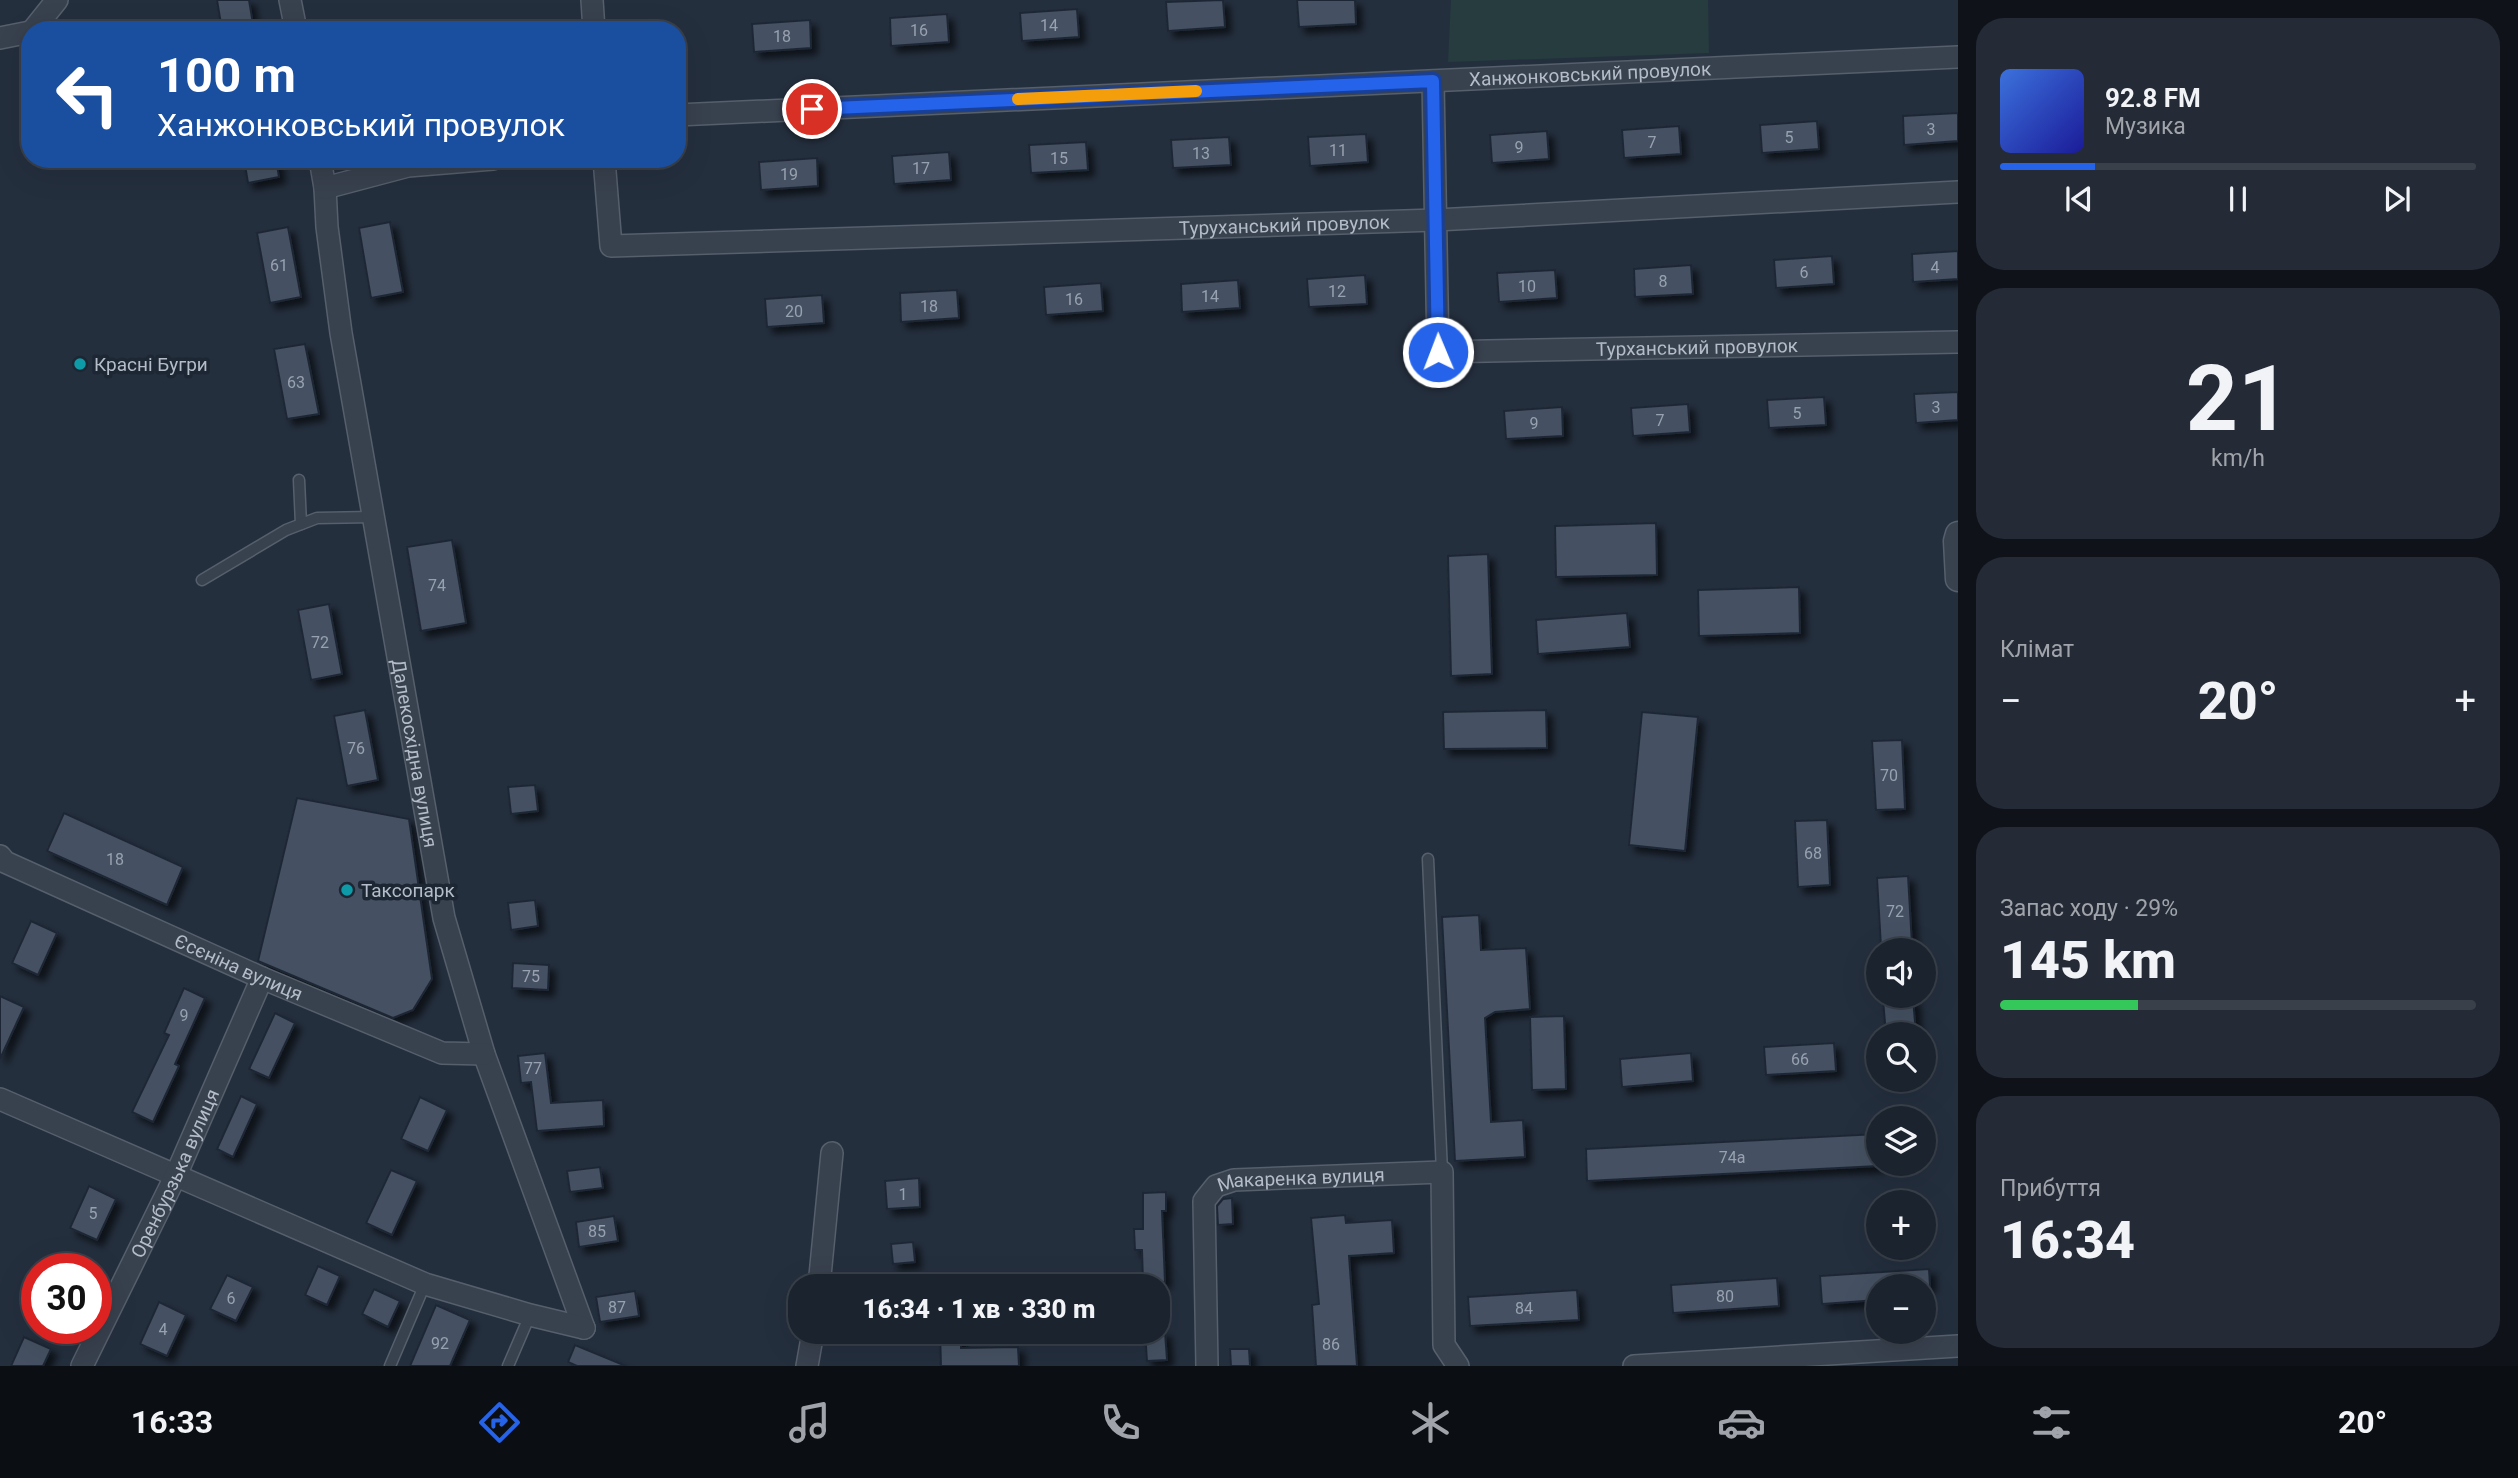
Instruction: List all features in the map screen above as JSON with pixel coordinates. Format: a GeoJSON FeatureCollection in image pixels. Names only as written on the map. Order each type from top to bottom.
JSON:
{"type":"FeatureCollection","features":[{"type":"Feature","properties":{"kind":"street"},"geometry":{"type":"LineString","coordinates":[[39,21],[57,0]]}},
{"type":"Feature","properties":{"kind":"street"},"geometry":{"type":"LineString","coordinates":[[290,0],[294,21]]}},
{"type":"Feature","properties":{"kind":"street"},"geometry":{"type":"LineString","coordinates":[[592,0],[593,21]]}},
{"type":"Feature","properties":{"kind":"street"},"geometry":{"type":"LineString","coordinates":[[0,38],[21,33]]}},
{"type":"Feature","properties":{"kind":"street","name":"Ханжонковський провулок"},"geometry":{"type":"LineString","coordinates":[[686,115],[1958,57]]}},
{"type":"Feature","properties":{"kind":"street"},"geometry":{"type":"LineString","coordinates":[[1433,81],[1436,220]]}},
{"type":"Feature","properties":{"kind":"street","name":"Далекосхідна вулиця"},"geometry":{"type":"LineString","coordinates":[[322,168],[341,333],[444,918],[484,1054],[584,1328],[530,1315]]}},
{"type":"Feature","properties":{"kind":"street"},"geometry":{"type":"LineString","coordinates":[[325,188],[400,168]]}},
{"type":"Feature","properties":{"kind":"street","name":"Туруханський провулок"},"geometry":{"type":"LineString","coordinates":[[605,168],[611,246],[1436,220],[1958,192]]}},
{"type":"Feature","properties":{"kind":"street","name":"Турханський провулок"},"geometry":{"type":"LineString","coordinates":[[1436,220],[1438,352],[1958,342]]}},
{"type":"Feature","properties":{"kind":"street"},"geometry":{"type":"LineString","coordinates":[[1958,534],[1958,579]]}},
{"type":"Feature","properties":{"kind":"street","name":"Єсєніна вулиця"},"geometry":{"type":"LineString","coordinates":[[2,864],[262,978],[442,1053],[484,1054]]}},
{"type":"Feature","properties":{"kind":"street","name":"Оренбурзька вулиця"},"geometry":{"type":"LineString","coordinates":[[82,1366],[176,1175],[262,978]]}},
{"type":"Feature","properties":{"kind":"street"},"geometry":{"type":"LineString","coordinates":[[0,1099],[425,1284],[530,1315]]}},
{"type":"Feature","properties":{"kind":"street"},"geometry":{"type":"LineString","coordinates":[[819,1274],[832,1153]]}},
{"type":"Feature","properties":{"kind":"street"},"geometry":{"type":"LineString","coordinates":[[1442,1172],[1444,1345],[1458,1366]]}},
{"type":"Feature","properties":{"kind":"street","name":"Макаренка вулиця"},"geometry":{"type":"LineString","coordinates":[[1207,1366],[1205,1201],[1216,1186],[1234,1180],[1442,1172]]}},
{"type":"Feature","properties":{"kind":"street"},"geometry":{"type":"LineString","coordinates":[[807,1366],[811,1344]]}},
{"type":"Feature","properties":{"kind":"street"},"geometry":{"type":"LineString","coordinates":[[1634,1366],[1958,1346]]}},
{"type":"Feature","properties":{"kind":"lane"},"geometry":{"type":"LineString","coordinates":[[299,480],[301,524]]}},
{"type":"Feature","properties":{"kind":"lane"},"geometry":{"type":"LineString","coordinates":[[202,580],[286,530],[317,518],[373,517]]}},
{"type":"Feature","properties":{"kind":"lane"},"geometry":{"type":"LineString","coordinates":[[1428,859],[1442,1172]]}},
{"type":"Feature","properties":{"kind":"lane"},"geometry":{"type":"LineString","coordinates":[[390,1366],[425,1284]]}},
{"type":"Feature","properties":{"kind":"lane"},"geometry":{"type":"LineString","coordinates":[[508,1366],[530,1315]]}},
{"type":"Feature","properties":{"kind":"green space"},"geometry":{"type":"Polygon","coordinates":[[[1451,0],[1708,0],[1709,53],[1448,62],[1451,0]]]}},
{"type":"Feature","properties":{"kind":"building"},"geometry":{"type":"Polygon","coordinates":[[[217,0],[249,0],[252,21],[220,21],[217,0]]]}},
{"type":"Feature","properties":{"kind":"building"},"geometry":{"type":"Polygon","coordinates":[[[1223,0],[1225,27],[1168,31],[1166,2],[1223,0]]]}},
{"type":"Feature","properties":{"kind":"building"},"geometry":{"type":"Polygon","coordinates":[[[1297,0],[1355,0],[1356,24],[1299,27],[1297,0]]]}},
{"type":"Feature","properties":{"kind":"building"},"geometry":{"type":"Polygon","coordinates":[[[1077,9],[1079,37],[1022,41],[1020,13],[1077,9]]]}},
{"type":"Feature","properties":{"kind":"building"},"geometry":{"type":"Polygon","coordinates":[[[947,14],[949,42],[891,46],[890,18],[947,14]]]}},
{"type":"Feature","properties":{"kind":"building"},"geometry":{"type":"Polygon","coordinates":[[[810,20],[811,48],[754,52],[752,24],[810,20]]]}},
{"type":"Feature","properties":{"kind":"building"},"geometry":{"type":"Polygon","coordinates":[[[1958,113],[1958,141],[1904,145],[1903,116],[1958,113]]]}},
{"type":"Feature","properties":{"kind":"building"},"geometry":{"type":"Polygon","coordinates":[[[1817,121],[1819,149],[1762,153],[1760,125],[1817,121]]]}},
{"type":"Feature","properties":{"kind":"building"},"geometry":{"type":"Polygon","coordinates":[[[1679,126],[1681,154],[1624,158],[1622,130],[1679,126]]]}},
{"type":"Feature","properties":{"kind":"building"},"geometry":{"type":"Polygon","coordinates":[[[1547,131],[1549,159],[1492,163],[1490,135],[1547,131]]]}},
{"type":"Feature","properties":{"kind":"building"},"geometry":{"type":"Polygon","coordinates":[[[1366,134],[1368,162],[1310,166],[1308,137],[1366,134]]]}},
{"type":"Feature","properties":{"kind":"building"},"geometry":{"type":"Polygon","coordinates":[[[1229,137],[1231,165],[1173,168],[1171,140],[1229,137]]]}},
{"type":"Feature","properties":{"kind":"building"},"geometry":{"type":"Polygon","coordinates":[[[1086,142],[1088,170],[1031,173],[1029,145],[1086,142]]]}},
{"type":"Feature","properties":{"kind":"building"},"geometry":{"type":"Polygon","coordinates":[[[949,152],[951,180],[894,184],[892,156],[949,152]]]}},
{"type":"Feature","properties":{"kind":"building"},"geometry":{"type":"Polygon","coordinates":[[[817,158],[818,186],[761,190],[759,162],[817,158]]]}},
{"type":"Feature","properties":{"kind":"building"},"geometry":{"type":"Polygon","coordinates":[[[246,168],[278,168],[279,177],[248,183],[246,168]]]}},
{"type":"Feature","properties":{"kind":"building"},"geometry":{"type":"Polygon","coordinates":[[[390,222],[403,292],[371,298],[359,228],[390,222]]]}},
{"type":"Feature","properties":{"kind":"building"},"geometry":{"type":"Polygon","coordinates":[[[288,227],[301,297],[270,303],[257,233],[288,227]]]}},
{"type":"Feature","properties":{"kind":"building"},"geometry":{"type":"Polygon","coordinates":[[[1958,251],[1958,279],[1913,282],[1912,254],[1958,251]]]}},
{"type":"Feature","properties":{"kind":"building"},"geometry":{"type":"Polygon","coordinates":[[[1832,256],[1834,284],[1776,288],[1774,260],[1832,256]]]}},
{"type":"Feature","properties":{"kind":"building"},"geometry":{"type":"Polygon","coordinates":[[[1691,265],[1693,294],[1635,297],[1634,269],[1691,265]]]}},
{"type":"Feature","properties":{"kind":"building"},"geometry":{"type":"Polygon","coordinates":[[[1555,270],[1557,298],[1499,302],[1497,273],[1555,270]]]}},
{"type":"Feature","properties":{"kind":"building"},"geometry":{"type":"Polygon","coordinates":[[[1365,275],[1367,304],[1309,307],[1307,279],[1365,275]]]}},
{"type":"Feature","properties":{"kind":"building"},"geometry":{"type":"Polygon","coordinates":[[[1238,280],[1240,308],[1182,312],[1181,284],[1238,280]]]}},
{"type":"Feature","properties":{"kind":"building"},"geometry":{"type":"Polygon","coordinates":[[[1101,283],[1103,311],[1046,315],[1044,287],[1101,283]]]}},
{"type":"Feature","properties":{"kind":"building"},"geometry":{"type":"Polygon","coordinates":[[[957,290],[959,318],[901,322],[900,293],[957,290]]]}},
{"type":"Feature","properties":{"kind":"building"},"geometry":{"type":"Polygon","coordinates":[[[822,295],[824,323],[767,327],[765,299],[822,295]]]}},
{"type":"Feature","properties":{"kind":"building"},"geometry":{"type":"Polygon","coordinates":[[[305,344],[319,414],[287,419],[274,349],[305,344]]]}},
{"type":"Feature","properties":{"kind":"building"},"geometry":{"type":"Polygon","coordinates":[[[1958,392],[1958,420],[1916,423],[1914,394],[1958,392]]]}},
{"type":"Feature","properties":{"kind":"building"},"geometry":{"type":"Polygon","coordinates":[[[1824,397],[1826,425],[1769,428],[1767,400],[1824,397]]]}},
{"type":"Feature","properties":{"kind":"building"},"geometry":{"type":"Polygon","coordinates":[[[1688,404],[1690,432],[1633,436],[1631,408],[1688,404]]]}},
{"type":"Feature","properties":{"kind":"building"},"geometry":{"type":"Polygon","coordinates":[[[1562,407],[1563,436],[1506,439],[1504,411],[1562,407]]]}},
{"type":"Feature","properties":{"kind":"building"},"geometry":{"type":"Polygon","coordinates":[[[1656,523],[1657,575],[1556,577],[1555,526],[1656,523]]]}},
{"type":"Feature","properties":{"kind":"building"},"geometry":{"type":"Polygon","coordinates":[[[452,540],[466,623],[421,631],[407,547],[452,540]]]}},
{"type":"Feature","properties":{"kind":"building"},"geometry":{"type":"Polygon","coordinates":[[[1488,554],[1492,674],[1451,676],[1448,556],[1488,554]]]}},
{"type":"Feature","properties":{"kind":"building"},"geometry":{"type":"Polygon","coordinates":[[[1799,587],[1800,633],[1699,636],[1698,590],[1799,587]]]}},
{"type":"Feature","properties":{"kind":"building"},"geometry":{"type":"Polygon","coordinates":[[[329,604],[342,674],[311,680],[298,610],[329,604]]]}},
{"type":"Feature","properties":{"kind":"building"},"geometry":{"type":"Polygon","coordinates":[[[1627,613],[1630,647],[1538,654],[1536,620],[1627,613]]]}},
{"type":"Feature","properties":{"kind":"building"},"geometry":{"type":"Polygon","coordinates":[[[365,710],[378,780],[347,786],[334,716],[365,710]]]}},
{"type":"Feature","properties":{"kind":"building"},"geometry":{"type":"Polygon","coordinates":[[[1546,710],[1547,748],[1444,749],[1443,712],[1546,710]]]}},
{"type":"Feature","properties":{"kind":"building"},"geometry":{"type":"Polygon","coordinates":[[[1642,712],[1698,717],[1685,851],[1629,845],[1642,712]]]}},
{"type":"Feature","properties":{"kind":"building"},"geometry":{"type":"Polygon","coordinates":[[[1902,740],[1905,809],[1876,810],[1872,741],[1902,740]]]}},
{"type":"Feature","properties":{"kind":"building"},"geometry":{"type":"Polygon","coordinates":[[[535,785],[538,811],[511,814],[508,787],[535,785]]]}},
{"type":"Feature","properties":{"kind":"building","name":"Таксопарк"},"geometry":{"type":"Polygon","coordinates":[[[297,798],[409,819],[432,979],[413,1010],[393,1018],[258,961],[297,798]]]}},
{"type":"Feature","properties":{"kind":"building"},"geometry":{"type":"Polygon","coordinates":[[[64,813],[183,867],[167,905],[47,851],[64,813]]]}},
{"type":"Feature","properties":{"kind":"building"},"geometry":{"type":"Polygon","coordinates":[[[1827,820],[1830,885],[1798,887],[1795,821],[1827,820]]]}},
{"type":"Feature","properties":{"kind":"building"},"geometry":{"type":"Polygon","coordinates":[[[1908,876],[1912,938],[1880,938],[1877,878],[1908,876]]]}},
{"type":"Feature","properties":{"kind":"building"},"geometry":{"type":"Polygon","coordinates":[[[535,900],[538,926],[511,930],[508,903],[535,900]]]}},
{"type":"Feature","properties":{"kind":"building"},"geometry":{"type":"Polygon","coordinates":[[[1479,915],[1481,950],[1526,948],[1530,1009],[1495,1012],[1485,1018],[1491,1122],[1523,1120],[1525,1157],[1455,1161],[1442,917],[1479,915]]]}},
{"type":"Feature","properties":{"kind":"building"},"geometry":{"type":"Polygon","coordinates":[[[31,921],[57,933],[38,975],[12,963],[31,921]]]}},
{"type":"Feature","properties":{"kind":"building"},"geometry":{"type":"Polygon","coordinates":[[[513,963],[549,965],[548,990],[512,988],[513,963]]]}},
{"type":"Feature","properties":{"kind":"building"},"geometry":{"type":"Polygon","coordinates":[[[184,988],[205,998],[175,1064],[179,1066],[153,1122],[132,1112],[169,1035],[164,1033],[184,988]]]}},
{"type":"Feature","properties":{"kind":"building"},"geometry":{"type":"Polygon","coordinates":[[[0,996],[24,1007],[0,1059],[0,996]]]}},
{"type":"Feature","properties":{"kind":"building"},"geometry":{"type":"Polygon","coordinates":[[[1884,1008],[1914,1008],[1915,1022],[1885,1022],[1884,1008]]]}},
{"type":"Feature","properties":{"kind":"building"},"geometry":{"type":"Polygon","coordinates":[[[275,1013],[295,1023],[269,1078],[249,1069],[275,1013]]]}},
{"type":"Feature","properties":{"kind":"building"},"geometry":{"type":"Polygon","coordinates":[[[1564,1016],[1566,1089],[1532,1090],[1530,1017],[1564,1016]]]}},
{"type":"Feature","properties":{"kind":"building"},"geometry":{"type":"Polygon","coordinates":[[[1834,1043],[1836,1071],[1766,1075],[1764,1047],[1834,1043]]]}},
{"type":"Feature","properties":{"kind":"building"},"geometry":{"type":"Polygon","coordinates":[[[545,1053],[551,1103],[603,1100],[604,1126],[537,1131],[531,1082],[521,1083],[518,1056],[545,1053]]]}},
{"type":"Feature","properties":{"kind":"building"},"geometry":{"type":"Polygon","coordinates":[[[1691,1053],[1693,1081],[1622,1087],[1620,1059],[1691,1053]]]}},
{"type":"Feature","properties":{"kind":"building"},"geometry":{"type":"Polygon","coordinates":[[[241,1096],[257,1104],[233,1157],[217,1149],[241,1096]]]}},
{"type":"Feature","properties":{"kind":"building"},"geometry":{"type":"Polygon","coordinates":[[[420,1097],[447,1110],[428,1151],[401,1139],[420,1097]]]}},
{"type":"Feature","properties":{"kind":"building"},"geometry":{"type":"Polygon","coordinates":[[[1866,1135],[1866,1167],[1587,1181],[1586,1149],[1866,1135]]]}},
{"type":"Feature","properties":{"kind":"building"},"geometry":{"type":"Polygon","coordinates":[[[600,1167],[603,1188],[570,1192],[567,1171],[600,1167]]]}},
{"type":"Feature","properties":{"kind":"building"},"geometry":{"type":"Polygon","coordinates":[[[391,1170],[417,1181],[392,1235],[366,1223],[391,1170]]]}},
{"type":"Feature","properties":{"kind":"building"},"geometry":{"type":"Polygon","coordinates":[[[919,1178],[920,1207],[887,1209],[885,1181],[919,1178]]]}},
{"type":"Feature","properties":{"kind":"building"},"geometry":{"type":"Polygon","coordinates":[[[89,1186],[116,1199],[97,1240],[70,1228],[89,1186]]]}},
{"type":"Feature","properties":{"kind":"building"},"geometry":{"type":"Polygon","coordinates":[[[1166,1192],[1166,1211],[1162,1211],[1165,1274],[1143,1274],[1142,1250],[1135,1250],[1134,1229],[1143,1229],[1143,1193],[1166,1192]]]}},
{"type":"Feature","properties":{"kind":"building"},"geometry":{"type":"Polygon","coordinates":[[[1232,1198],[1233,1224],[1218,1225],[1217,1206],[1223,1199],[1232,1198]]]}},
{"type":"Feature","properties":{"kind":"building"},"geometry":{"type":"Polygon","coordinates":[[[1345,1215],[1346,1223],[1392,1220],[1394,1253],[1349,1256],[1357,1366],[1316,1366],[1312,1305],[1319,1304],[1311,1218],[1345,1215]]]}},
{"type":"Feature","properties":{"kind":"building"},"geometry":{"type":"Polygon","coordinates":[[[614,1216],[618,1241],[579,1247],[576,1222],[614,1216]]]}},
{"type":"Feature","properties":{"kind":"building"},"geometry":{"type":"Polygon","coordinates":[[[913,1242],[915,1262],[893,1264],[891,1244],[913,1242]]]}},
{"type":"Feature","properties":{"kind":"building"},"geometry":{"type":"Polygon","coordinates":[[[318,1266],[340,1276],[327,1305],[305,1295],[318,1266]]]}},
{"type":"Feature","properties":{"kind":"building"},"geometry":{"type":"Polygon","coordinates":[[[1929,1269],[1929,1274],[1866,1274],[1866,1301],[1822,1304],[1820,1276],[1929,1269]]]}},
{"type":"Feature","properties":{"kind":"building"},"geometry":{"type":"Polygon","coordinates":[[[227,1275],[253,1287],[236,1321],[210,1309],[227,1275]]]}},
{"type":"Feature","properties":{"kind":"building"},"geometry":{"type":"Polygon","coordinates":[[[1777,1278],[1779,1306],[1673,1313],[1671,1285],[1777,1278]]]}},
{"type":"Feature","properties":{"kind":"building"},"geometry":{"type":"Polygon","coordinates":[[[374,1289],[400,1301],[388,1327],[362,1314],[374,1289]]]}},
{"type":"Feature","properties":{"kind":"building"},"geometry":{"type":"Polygon","coordinates":[[[1577,1290],[1579,1320],[1470,1326],[1468,1297],[1577,1290]]]}},
{"type":"Feature","properties":{"kind":"building"},"geometry":{"type":"Polygon","coordinates":[[[635,1291],[639,1316],[600,1322],[596,1297],[635,1291]]]}},
{"type":"Feature","properties":{"kind":"building"},"geometry":{"type":"Polygon","coordinates":[[[159,1302],[186,1315],[167,1356],[140,1344],[159,1302]]]}},
{"type":"Feature","properties":{"kind":"building"},"geometry":{"type":"Polygon","coordinates":[[[436,1305],[470,1320],[450,1366],[410,1366],[436,1305]]]}},
{"type":"Feature","properties":{"kind":"building"},"geometry":{"type":"Polygon","coordinates":[[[21,1344],[40,1344],[51,1349],[43,1366],[11,1366],[21,1344]]]}},
{"type":"Feature","properties":{"kind":"building"},"geometry":{"type":"Polygon","coordinates":[[[940,1344],[961,1344],[961,1348],[1018,1347],[1019,1366],[941,1366],[940,1344]]]}},
{"type":"Feature","properties":{"kind":"building"},"geometry":{"type":"Polygon","coordinates":[[[1146,1344],[1166,1344],[1167,1360],[1147,1361],[1146,1344]]]}},
{"type":"Feature","properties":{"kind":"building"},"geometry":{"type":"Polygon","coordinates":[[[575,1345],[626,1366],[577,1366],[568,1362],[575,1345]]]}},
{"type":"Feature","properties":{"kind":"building"},"geometry":{"type":"Polygon","coordinates":[[[1230,1349],[1249,1349],[1250,1366],[1231,1366],[1230,1349]]]}},
{"type":"Feature","properties":{"kind":"slow traffic"},"geometry":{"type":"LineString","coordinates":[[1018,99],[1196,91]]}},
{"type":"Feature","properties":{"kind":"place","name":"Красні Бугри"},"geometry":{"type":"Point","coordinates":[80,364]}},
{"type":"Feature","properties":{"kind":"place","name":"Таксопарк"},"geometry":{"type":"Point","coordinates":[347,890]}},
{"type":"Feature","properties":{"kind":"route"},"geometry":{"type":"LineString","coordinates":[[812,109],[1433,81],[1438,352]]}}]}
